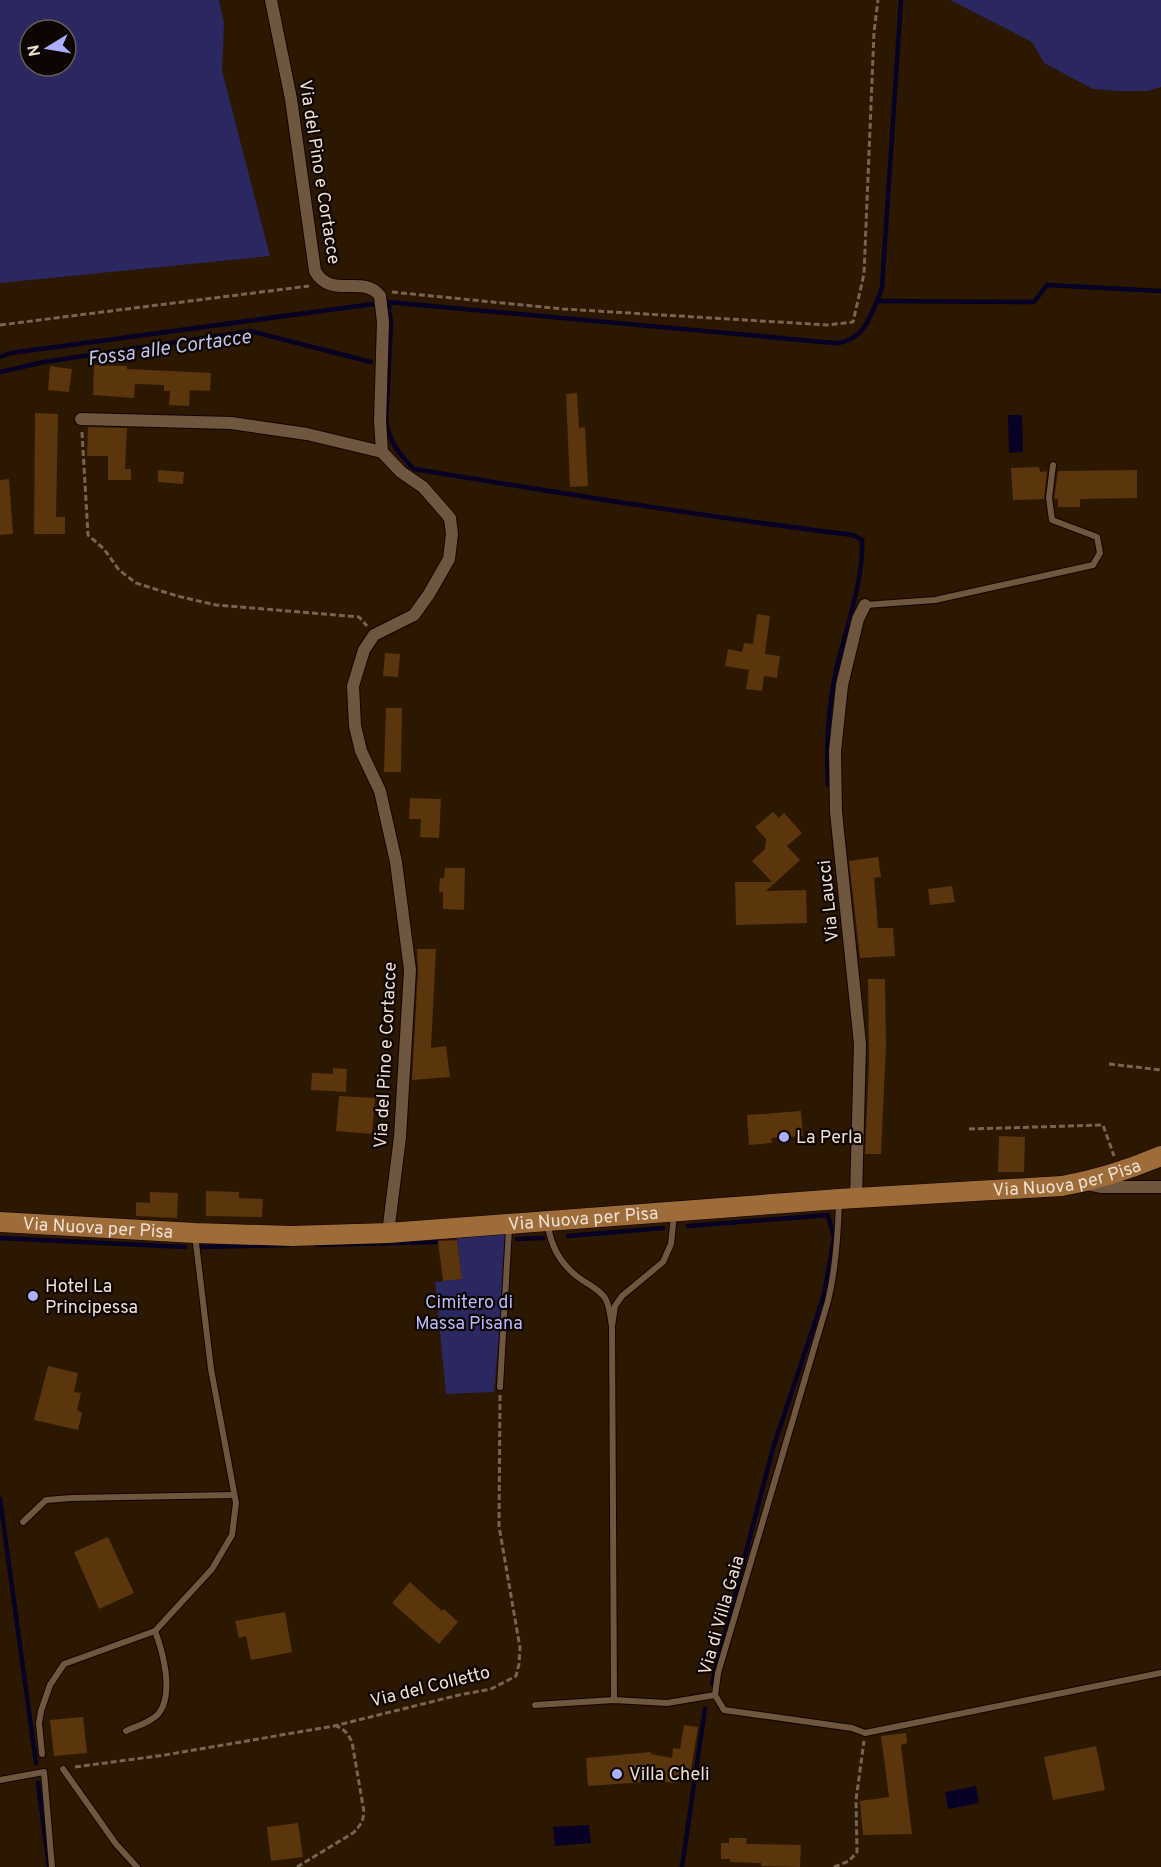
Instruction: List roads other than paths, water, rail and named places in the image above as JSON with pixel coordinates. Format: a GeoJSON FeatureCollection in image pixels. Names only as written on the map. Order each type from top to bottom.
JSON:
{"type":"FeatureCollection","features":[{"type":"Feature","properties":{"kind":"main road","name":"Via Nuova per Pisa"},"geometry":{"type":"LineString","coordinates":[[0,1222],[291,1236],[388,1233],[848,1198],[1041,1187],[1080,1183],[1120,1173],[1161,1156]]}},
{"type":"Feature","properties":{"kind":"street","name":"Via del Pino e Cortacce"},"geometry":{"type":"LineString","coordinates":[[271,0],[291,99],[315,271],[326,284],[364,287],[379,298],[382,452],[400,472],[423,488],[450,518],[452,534],[449,559],[429,594],[414,615],[374,634],[364,650],[353,686],[355,726],[361,751],[380,791],[396,862],[410,970],[400,1137],[388,1233]]}},
{"type":"Feature","properties":{"kind":"street"},"geometry":{"type":"LineString","coordinates":[[81,419],[231,423],[307,434],[382,452]]}},
{"type":"Feature","properties":{"kind":"street","name":"Via Laucci"},"geometry":{"type":"LineString","coordinates":[[848,1198],[860,1044],[836,812],[835,751],[842,685],[858,619],[865,605]]}},
{"type":"Feature","properties":{"kind":"street"},"geometry":{"type":"LineString","coordinates":[[1080,1183],[1102,1187],[1161,1187]]}},
{"type":"Feature","properties":{"kind":"lane"},"geometry":{"type":"LineString","coordinates":[[865,605],[935,600],[1092,565],[1100,553],[1097,537],[1052,520],[1048,498],[1053,465]]}},
{"type":"Feature","properties":{"kind":"lane","name":"Via di Villa Gaia"},"geometry":{"type":"LineString","coordinates":[[848,1198],[828,1301],[718,1673],[715,1695],[723,1710],[852,1728],[865,1733],[1161,1673]]}},
{"type":"Feature","properties":{"kind":"lane"},"geometry":{"type":"LineString","coordinates":[[612,1326],[615,1306],[622,1296],[663,1262],[671,1244],[674,1212]]}},
{"type":"Feature","properties":{"kind":"lane"},"geometry":{"type":"LineString","coordinates":[[547,1222],[550,1241],[557,1256],[579,1278],[605,1297],[609,1305],[612,1326],[614,1700]]}},
{"type":"Feature","properties":{"kind":"lane"},"geometry":{"type":"LineString","coordinates":[[500,1388],[510,1224]]}},
{"type":"Feature","properties":{"kind":"lane"},"geometry":{"type":"LineString","coordinates":[[42,1754],[40,1711],[50,1685],[64,1664],[155,1631],[212,1569],[232,1535],[236,1503],[212,1369],[195,1233]]}},
{"type":"Feature","properties":{"kind":"lane"},"geometry":{"type":"LineString","coordinates":[[23,1522],[46,1500],[72,1497],[234,1495]]}},
{"type":"Feature","properties":{"kind":"lane"},"geometry":{"type":"LineString","coordinates":[[126,1731],[158,1715],[164,1702],[165,1668],[155,1631]]}},
{"type":"Feature","properties":{"kind":"lane"},"geometry":{"type":"LineString","coordinates":[[535,1705],[614,1700],[667,1703],[715,1695]]}},
{"type":"Feature","properties":{"kind":"lane"},"geometry":{"type":"LineString","coordinates":[[63,1769],[116,1844],[137,1867]]}},
{"type":"Feature","properties":{"kind":"lane"},"geometry":{"type":"LineString","coordinates":[[0,1780],[44,1772],[52,1867]]}},
{"type":"Feature","properties":{"kind":"waterway"},"geometry":{"type":"LineString","coordinates":[[0,357],[11,353],[388,302],[834,343],[853,338],[871,316],[882,288],[901,0]]}},
{"type":"Feature","properties":{"kind":"waterway"},"geometry":{"type":"LineString","coordinates":[[877,301],[1034,302],[1047,285],[1161,291]]}},
{"type":"Feature","properties":{"kind":"waterway"},"geometry":{"type":"LineString","coordinates":[[388,302],[391,323],[386,422],[396,448],[414,469],[688,513],[853,535],[862,540],[857,587],[837,666],[832,696],[828,740],[828,785]]}},
{"type":"Feature","properties":{"kind":"waterway","name":"Fossa alle Cortacce"},"geometry":{"type":"LineString","coordinates":[[0,372],[44,362],[250,331],[371,362]]}},
{"type":"Feature","properties":{"kind":"waterway"},"geometry":{"type":"LineString","coordinates":[[688,1226],[828,1215],[834,1238],[824,1295],[773,1448],[712,1684]]}},
{"type":"Feature","properties":{"kind":"waterway"},"geometry":{"type":"LineString","coordinates":[[568,1236],[663,1228]]}},
{"type":"Feature","properties":{"kind":"waterway"},"geometry":{"type":"LineString","coordinates":[[0,1238],[185,1247]]}},
{"type":"Feature","properties":{"kind":"waterway"},"geometry":{"type":"LineString","coordinates":[[517,1239],[543,1238]]}},
{"type":"Feature","properties":{"kind":"waterway"},"geometry":{"type":"LineString","coordinates":[[316,1245],[436,1242]]}},
{"type":"Feature","properties":{"kind":"waterway"},"geometry":{"type":"LineString","coordinates":[[200,1247],[289,1245]]}},
{"type":"Feature","properties":{"kind":"waterway"},"geometry":{"type":"LineString","coordinates":[[0,1499],[36,1763]]}},
{"type":"Feature","properties":{"kind":"waterway"},"geometry":{"type":"LineString","coordinates":[[682,1867],[705,1709]]}},
{"type":"Feature","properties":{"kind":"waterway"},"geometry":{"type":"LineString","coordinates":[[38,1783],[49,1867]]}},
{"type":"Feature","properties":{"kind":"place","name":"La Perla"},"geometry":{"type":"Point","coordinates":[784,1137]}},
{"type":"Feature","properties":{"kind":"place","name":"Hotel La Principessa"},"geometry":{"type":"Point","coordinates":[33,1296]}},
{"type":"Feature","properties":{"kind":"place","name":"Villa Cheli"},"geometry":{"type":"Point","coordinates":[617,1774]}},
{"type":"Feature","properties":{"kind":"park label","name":"Cimitero di Massa Pisana"},"geometry":{"type":"Point","coordinates":[469,1312]}}]}
